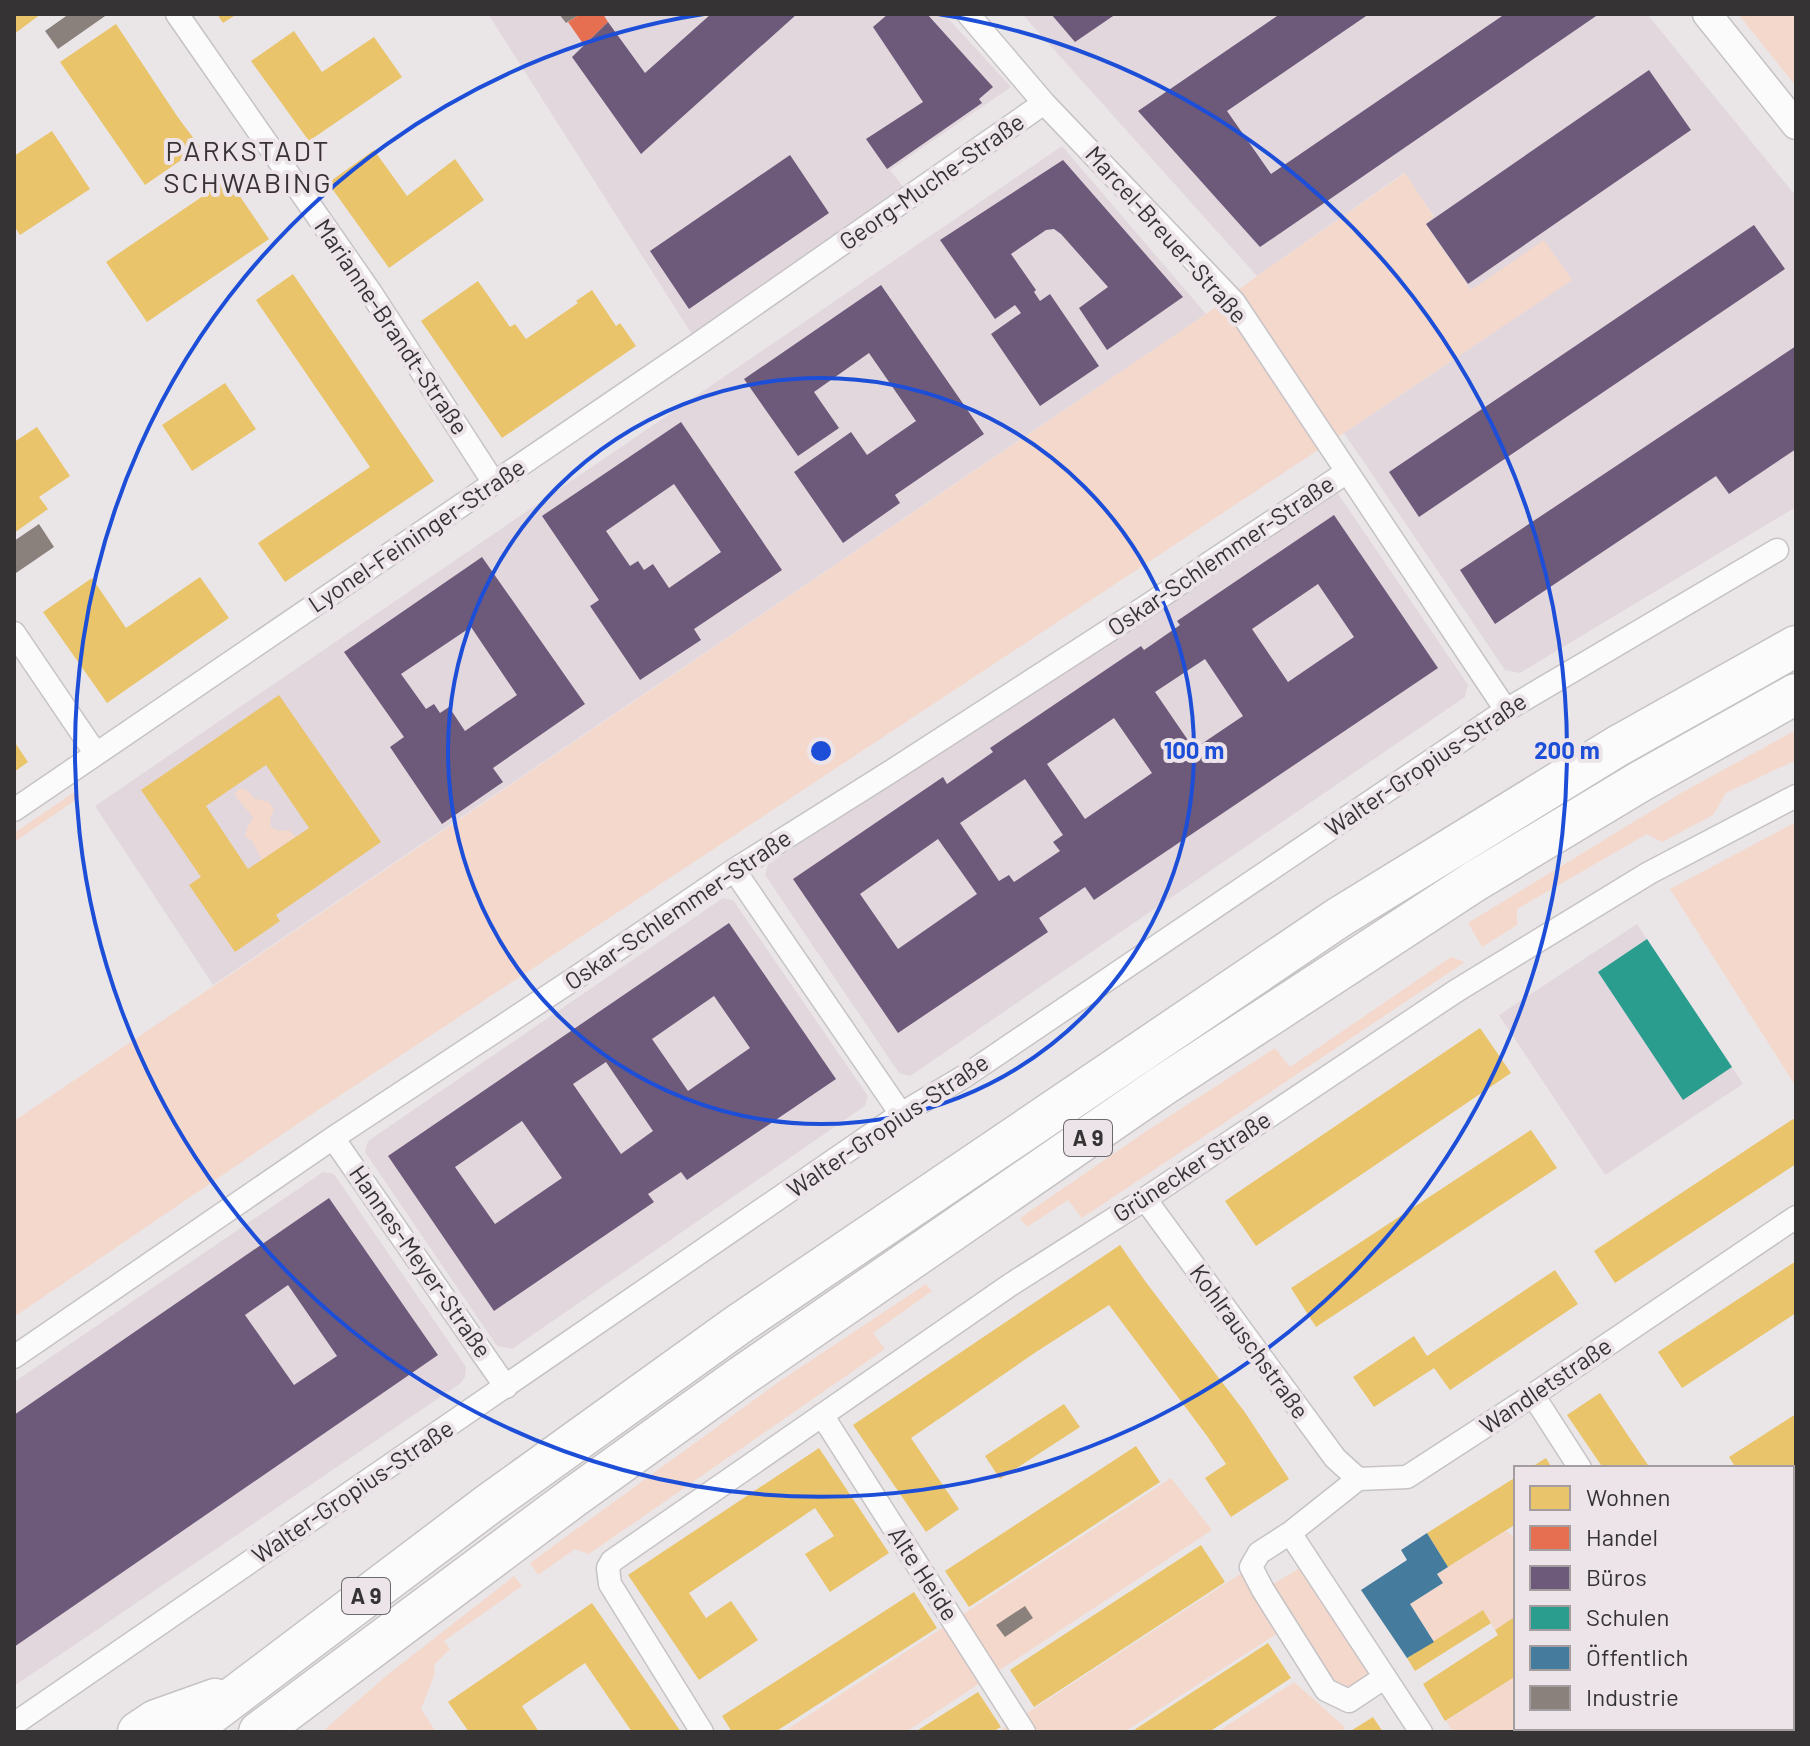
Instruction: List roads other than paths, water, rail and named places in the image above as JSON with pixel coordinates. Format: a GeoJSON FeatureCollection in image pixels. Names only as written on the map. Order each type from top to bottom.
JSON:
{"type":"FeatureCollection","features":[{"type":"Feature","properties":{"kind":"highway","name":"A 9"},"geometry":{"type":"LineString","coordinates":[[138,1732],[156,1720],[241,1690],[490,1503],[739,1324],[1338,918],[1616,747],[1796,646]]}},
{"type":"Feature","properties":{"kind":"highway","name":"A 9"},"geometry":{"type":"LineString","coordinates":[[261,1731],[538,1523],[739,1378],[1162,1086],[1475,881],[1641,781],[1796,694]]}},
{"type":"Feature","properties":{"kind":"highway"},"geometry":{"type":"LineString","coordinates":[[187,1732],[241,1690]]}},
{"type":"Feature","properties":{"kind":"street","name":"Marianne-Brandt-Straße"},"geometry":{"type":"LineString","coordinates":[[177,14],[371,293],[494,483]]}},
{"type":"Feature","properties":{"kind":"street","name":"Marcel-Breuer-Straße"},"geometry":{"type":"LineString","coordinates":[[968,14],[1044,103],[1234,302],[1506,710]]}},
{"type":"Feature","properties":{"kind":"street"},"geometry":{"type":"LineString","coordinates":[[1707,14],[1796,125]]}},
{"type":"Feature","properties":{"kind":"street","name":"Georg-Muche-Straße"},"geometry":{"type":"LineString","coordinates":[[820,261],[1044,103]]}},
{"type":"Feature","properties":{"kind":"street","name":"Lyonel-Feininger-Straße"},"geometry":{"type":"LineString","coordinates":[[14,810],[820,261]]}},
{"type":"Feature","properties":{"kind":"street","name":"Oskar-Schlemmer-Straße"},"geometry":{"type":"LineString","coordinates":[[14,1357],[333,1138],[734,870],[1150,604],[1347,472]]}},
{"type":"Feature","properties":{"kind":"street","name":"Walter-Gropius-Straße"},"geometry":{"type":"LineString","coordinates":[[14,1724],[901,1114],[965,1076],[1506,710],[1777,550]]}},
{"type":"Feature","properties":{"kind":"street"},"geometry":{"type":"LineString","coordinates":[[14,633],[96,754]]}},
{"type":"Feature","properties":{"kind":"street","name":"Grünecker Straße"},"geometry":{"type":"LineString","coordinates":[[702,1732],[610,1584],[608,1568],[612,1561],[1010,1285],[1145,1199],[1456,991],[1649,873],[1796,796]]}},
{"type":"Feature","properties":{"kind":"street"},"geometry":{"type":"LineString","coordinates":[[734,870],[901,1114]]}},
{"type":"Feature","properties":{"kind":"street","name":"Hannes-Meyer-Straße"},"geometry":{"type":"LineString","coordinates":[[333,1138],[506,1387]]}},
{"type":"Feature","properties":{"kind":"street","name":"Kohlrauschstraße"},"geometry":{"type":"LineString","coordinates":[[1145,1199],[1335,1458],[1358,1479]]}},
{"type":"Feature","properties":{"kind":"street","name":"Wandletstraße"},"geometry":{"type":"LineString","coordinates":[[1358,1479],[1407,1477],[1796,1217]]}},
{"type":"Feature","properties":{"kind":"street"},"geometry":{"type":"LineString","coordinates":[[1533,1395],[1579,1466]]}},
{"type":"Feature","properties":{"kind":"street","name":"Alte Heide"},"geometry":{"type":"LineString","coordinates":[[822,1415],[1024,1732]]}},
{"type":"Feature","properties":{"kind":"street"},"geometry":{"type":"LineString","coordinates":[[1358,1479],[1290,1533],[1259,1553],[1251,1567],[1326,1690],[1349,1701],[1385,1677]]}},
{"type":"Feature","properties":{"kind":"street"},"geometry":{"type":"LineString","coordinates":[[1290,1533],[1421,1732]]}},
{"type":"Feature","properties":{"kind":"district","name":"PARKSTADT SCHWABING"},"geometry":{"type":"Point","coordinates":[248,167]}}]}
